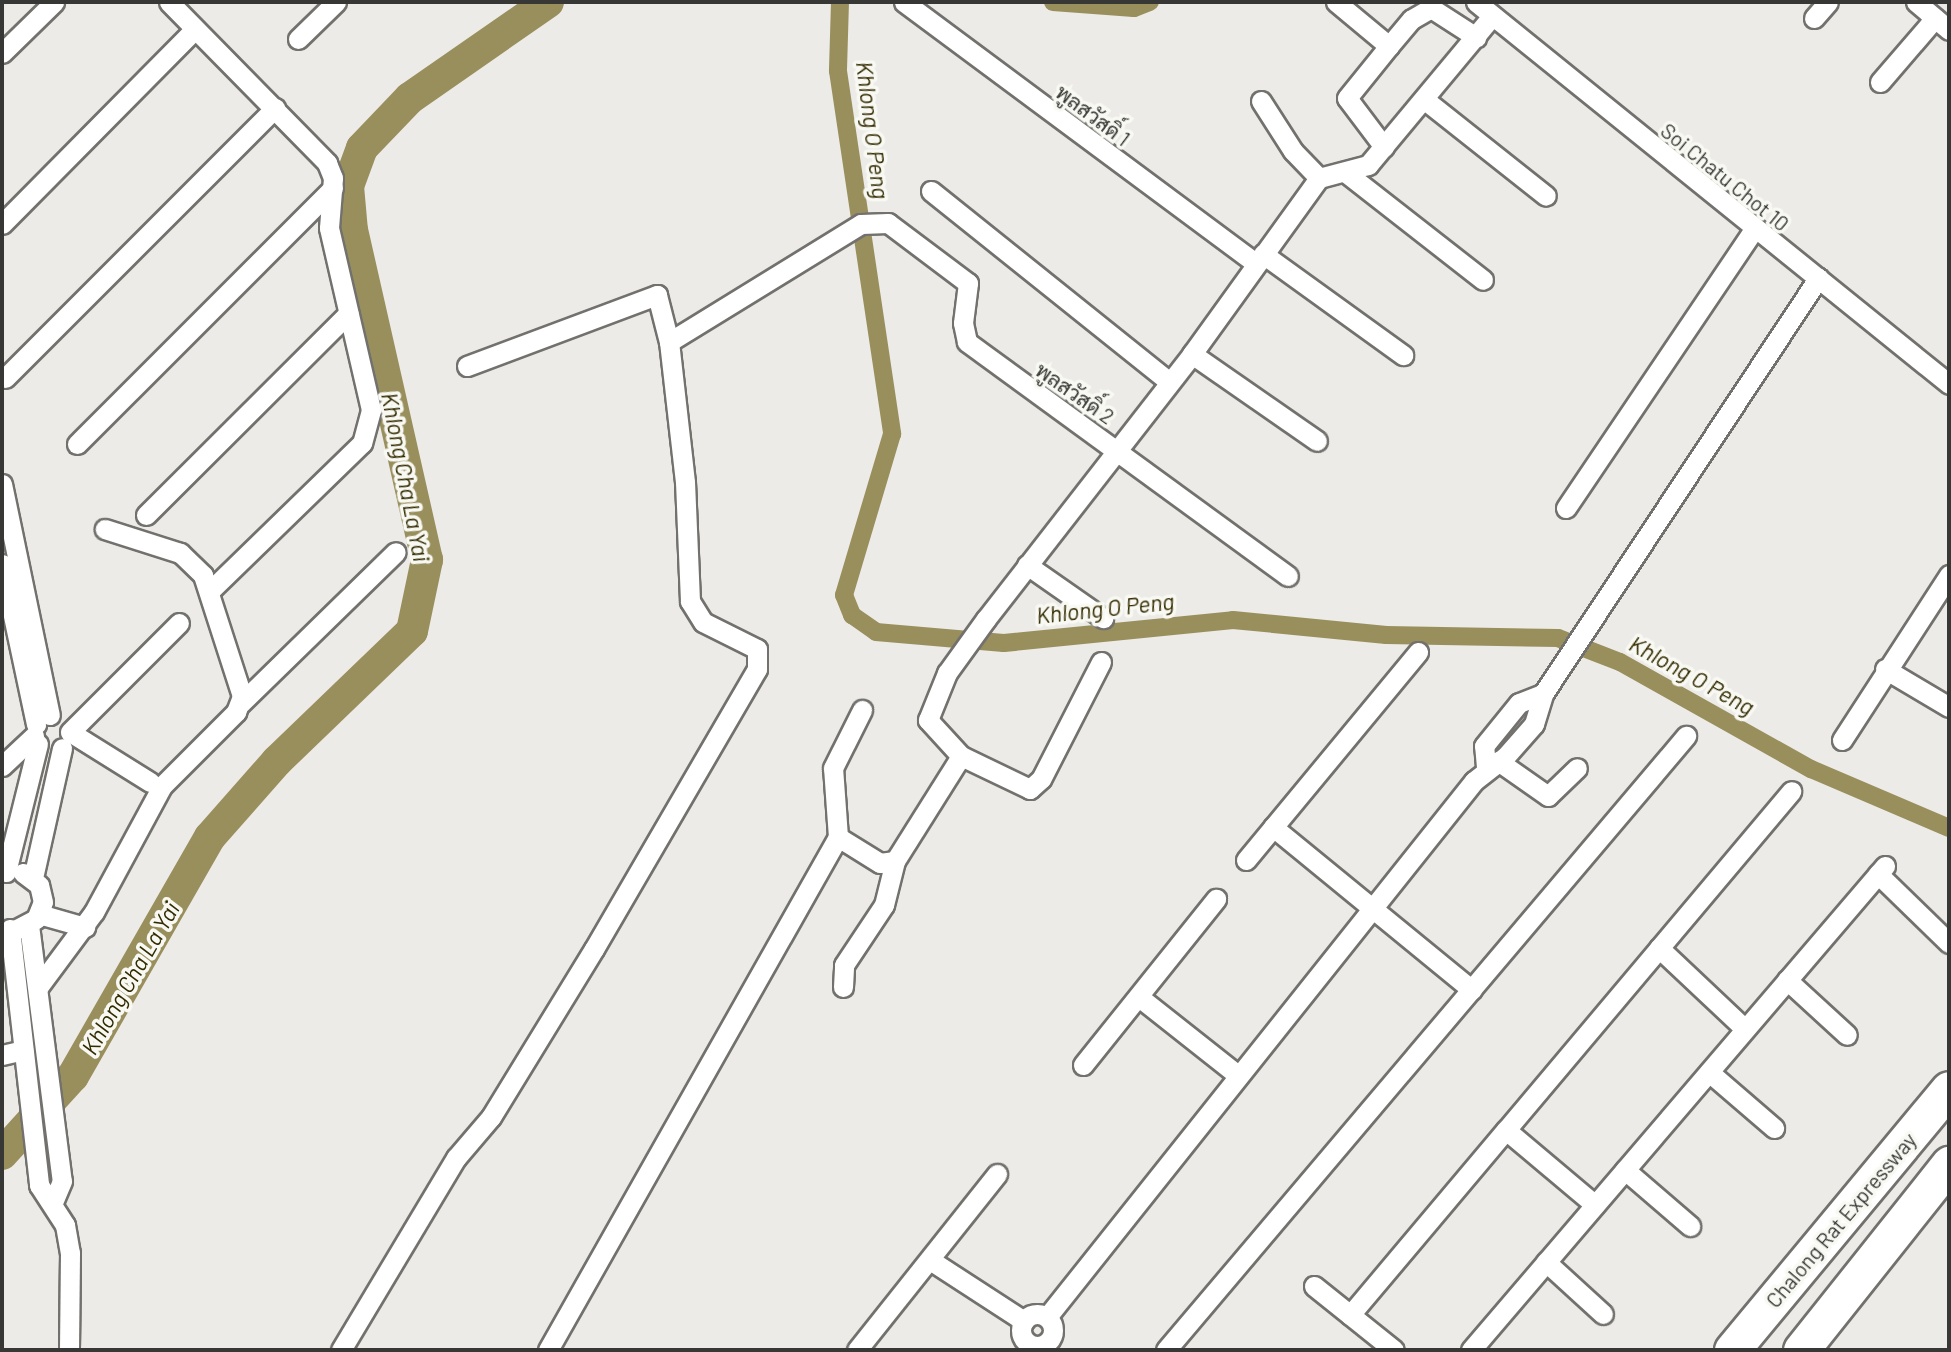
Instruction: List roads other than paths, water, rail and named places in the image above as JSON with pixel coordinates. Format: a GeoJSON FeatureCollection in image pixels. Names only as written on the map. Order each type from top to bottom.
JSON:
{"type":"FeatureCollection","features":[{"type":"Feature","properties":{"kind":"highway","name":"Chalong Rat Expressway"},"geometry":{"type":"LineString","coordinates":[[1732,1350],[1949,1089]]}},
{"type":"Feature","properties":{"kind":"highway"},"geometry":{"type":"LineString","coordinates":[[1801,1350],[1949,1164]]}},
{"type":"Feature","properties":{"kind":"street"},"geometry":{"type":"LineString","coordinates":[[2,53],[54,2]]}},
{"type":"Feature","properties":{"kind":"street"},"geometry":{"type":"LineString","coordinates":[[169,2],[327,163],[332,188],[329,228],[371,410],[368,433],[210,591]]}},
{"type":"Feature","properties":{"kind":"street"},"geometry":{"type":"LineString","coordinates":[[298,38],[336,2]]}},
{"type":"Feature","properties":{"kind":"street","name":"พูลสวัสดิ์ 1"},"geometry":{"type":"LineString","coordinates":[[904,2],[1259,259],[1403,355]]}},
{"type":"Feature","properties":{"kind":"street"},"geometry":{"type":"LineString","coordinates":[[1336,2],[1389,46]]}},
{"type":"Feature","properties":{"kind":"street","name":"Soi Chatu Chot 10"},"geometry":{"type":"LineString","coordinates":[[1476,2],[1753,231],[1818,278],[1949,384]]}},
{"type":"Feature","properties":{"kind":"street"},"geometry":{"type":"LineString","coordinates":[[1814,18],[1828,2]]}},
{"type":"Feature","properties":{"kind":"street"},"geometry":{"type":"LineString","coordinates":[[1880,82],[1942,24],[1916,2]]}},
{"type":"Feature","properties":{"kind":"street"},"geometry":{"type":"LineString","coordinates":[[1384,147],[1347,98],[1389,46],[1412,19],[1431,8],[1476,37]]}},
{"type":"Feature","properties":{"kind":"street"},"geometry":{"type":"LineString","coordinates":[[1101,662],[1034,787],[1026,789],[961,755],[928,720],[947,673],[1027,565],[1192,354],[1319,178],[1368,165],[1425,100],[1492,16]]}},
{"type":"Feature","properties":{"kind":"street"},"geometry":{"type":"LineString","coordinates":[[2,223],[195,29]]}},
{"type":"Feature","properties":{"kind":"street"},"geometry":{"type":"LineString","coordinates":[[1425,100],[1546,196]]}},
{"type":"Feature","properties":{"kind":"street"},"geometry":{"type":"LineString","coordinates":[[1261,101],[1293,151],[1319,178]]}},
{"type":"Feature","properties":{"kind":"street"},"geometry":{"type":"LineString","coordinates":[[5,378],[275,108]]}},
{"type":"Feature","properties":{"kind":"street"},"geometry":{"type":"LineString","coordinates":[[1345,172],[1483,280]]}},
{"type":"Feature","properties":{"kind":"street"},"geometry":{"type":"LineString","coordinates":[[77,444],[332,188]]}},
{"type":"Feature","properties":{"kind":"street"},"geometry":{"type":"LineString","coordinates":[[931,191],[1169,382]]}},
{"type":"Feature","properties":{"kind":"street","name":"พูลสวัสดิ์ 2"},"geometry":{"type":"LineString","coordinates":[[668,342],[861,224],[888,223],[968,283],[963,323],[967,342],[1288,576]]}},
{"type":"Feature","properties":{"kind":"street"},"geometry":{"type":"LineString","coordinates":[[1566,509],[1753,231]]}},
{"type":"Feature","properties":{"kind":"street"},"geometry":{"type":"LineString","coordinates":[[1047,1317],[1492,764],[1534,724],[1547,689],[1818,278]]}},
{"type":"Feature","properties":{"kind":"street"},"geometry":{"type":"LineString","coordinates":[[341,1350],[456,1158],[491,1117],[560,1005],[757,669],[757,649],[703,622],[691,601],[685,482],[668,342],[657,296],[467,366]]}},
{"type":"Feature","properties":{"kind":"street"},"geometry":{"type":"LineString","coordinates":[[146,515],[349,313]]}},
{"type":"Feature","properties":{"kind":"street"},"geometry":{"type":"LineString","coordinates":[[1192,354],[1317,441]]}},
{"type":"Feature","properties":{"kind":"street"},"geometry":{"type":"LineString","coordinates":[[3,490],[16,625]]}},
{"type":"Feature","properties":{"kind":"street"},"geometry":{"type":"LineString","coordinates":[[105,529],[180,553],[204,575],[239,674],[241,703]]}},
{"type":"Feature","properties":{"kind":"street"},"geometry":{"type":"LineString","coordinates":[[39,986],[85,927],[162,786],[241,703],[396,552]]}},
{"type":"Feature","properties":{"kind":"street"},"geometry":{"type":"LineString","coordinates":[[2,564],[40,730],[52,751],[66,740],[178,623]]}},
{"type":"Feature","properties":{"kind":"street"},"geometry":{"type":"LineString","coordinates":[[1027,565],[1103,618]]}},
{"type":"Feature","properties":{"kind":"street"},"geometry":{"type":"LineString","coordinates":[[1842,740],[1885,668],[1949,575]]}},
{"type":"Feature","properties":{"kind":"street"},"geometry":{"type":"LineString","coordinates":[[1246,860],[1418,652]]}},
{"type":"Feature","properties":{"kind":"street"},"geometry":{"type":"LineString","coordinates":[[1885,668],[1949,707]]}},
{"type":"Feature","properties":{"kind":"street"},"geometry":{"type":"LineString","coordinates":[[548,1350],[838,837],[833,768],[862,710]]}},
{"type":"Feature","properties":{"kind":"street"},"geometry":{"type":"LineString","coordinates":[[2,766],[40,730],[62,717],[66,740],[33,878],[42,893],[34,920],[62,1181],[53,1202]]}},
{"type":"Feature","properties":{"kind":"street"},"geometry":{"type":"LineString","coordinates":[[33,878],[4,873],[40,730]]}},
{"type":"Feature","properties":{"kind":"street"},"geometry":{"type":"LineString","coordinates":[[1166,1350],[1686,736]]}},
{"type":"Feature","properties":{"kind":"street"},"geometry":{"type":"LineString","coordinates":[[66,740],[150,782]]}},
{"type":"Feature","properties":{"kind":"street"},"geometry":{"type":"LineString","coordinates":[[843,987],[844,965],[884,905],[895,861],[961,755]]}},
{"type":"Feature","properties":{"kind":"street"},"geometry":{"type":"LineString","coordinates":[[1492,764],[1548,796],[1577,768]]}},
{"type":"Feature","properties":{"kind":"street"},"geometry":{"type":"LineString","coordinates":[[1350,1315],[1791,791]]}},
{"type":"Feature","properties":{"kind":"street"},"geometry":{"type":"LineString","coordinates":[[1273,827],[1472,990]]}},
{"type":"Feature","properties":{"kind":"street"},"geometry":{"type":"LineString","coordinates":[[838,837],[880,863],[895,861]]}},
{"type":"Feature","properties":{"kind":"street"},"geometry":{"type":"LineString","coordinates":[[1471,1350],[1881,870],[1949,943]]}},
{"type":"Feature","properties":{"kind":"street"},"geometry":{"type":"LineString","coordinates":[[1083,1065],[1216,899]]}},
{"type":"Feature","properties":{"kind":"street"},"geometry":{"type":"LineString","coordinates":[[69,1350],[70,1254],[53,1202],[39,1185],[6,928],[34,920],[85,927]]}},
{"type":"Feature","properties":{"kind":"street"},"geometry":{"type":"LineString","coordinates":[[1659,948],[1745,1029]]}},
{"type":"Feature","properties":{"kind":"street"},"geometry":{"type":"LineString","coordinates":[[1787,981],[1847,1035]]}},
{"type":"Feature","properties":{"kind":"street"},"geometry":{"type":"LineString","coordinates":[[1139,997],[1239,1076]]}},
{"type":"Feature","properties":{"kind":"street"},"geometry":{"type":"LineString","coordinates":[[2,1055],[23,1050]]}},
{"type":"Feature","properties":{"kind":"street"},"geometry":{"type":"LineString","coordinates":[[1709,1072],[1774,1128]]}},
{"type":"Feature","properties":{"kind":"street"},"geometry":{"type":"LineString","coordinates":[[1506,1130],[1595,1205]]}},
{"type":"Feature","properties":{"kind":"street"},"geometry":{"type":"LineString","coordinates":[[1625,1170],[1690,1226]]}},
{"type":"Feature","properties":{"kind":"street"},"geometry":{"type":"LineString","coordinates":[[857,1350],[997,1174]]}},
{"type":"Feature","properties":{"kind":"street"},"geometry":{"type":"LineString","coordinates":[[930,1260],[1020,1337],[1040,1347],[1058,1345],[1054,1327],[1047,1317],[1035,1314],[1020,1337]]}},
{"type":"Feature","properties":{"kind":"street"},"geometry":{"type":"LineString","coordinates":[[1546,1262],[1603,1314]]}},
{"type":"Feature","properties":{"kind":"street"},"geometry":{"type":"LineString","coordinates":[[1314,1286],[1394,1350]]}},
{"type":"Feature","properties":{"kind":"waterway","name":"Khlong Cha La Yai"},"geometry":{"type":"LineString","coordinates":[[2,1154],[73,1076],[210,837],[277,761],[412,631],[427,560],[352,231],[348,186],[362,148],[410,98],[548,2]]}},
{"type":"Feature","properties":{"kind":"waterway","name":"Khlong O Peng"},"geometry":{"type":"LineString","coordinates":[[840,2],[838,71],[892,434],[844,595],[852,615],[876,632],[1004,643],[1233,620],[1386,635],[1558,638],[1620,662],[1811,769],[1949,828]]}},
{"type":"Feature","properties":{"kind":"waterway"},"geometry":{"type":"LineString","coordinates":[[1053,2],[1134,8],[1150,2]]}}]}
